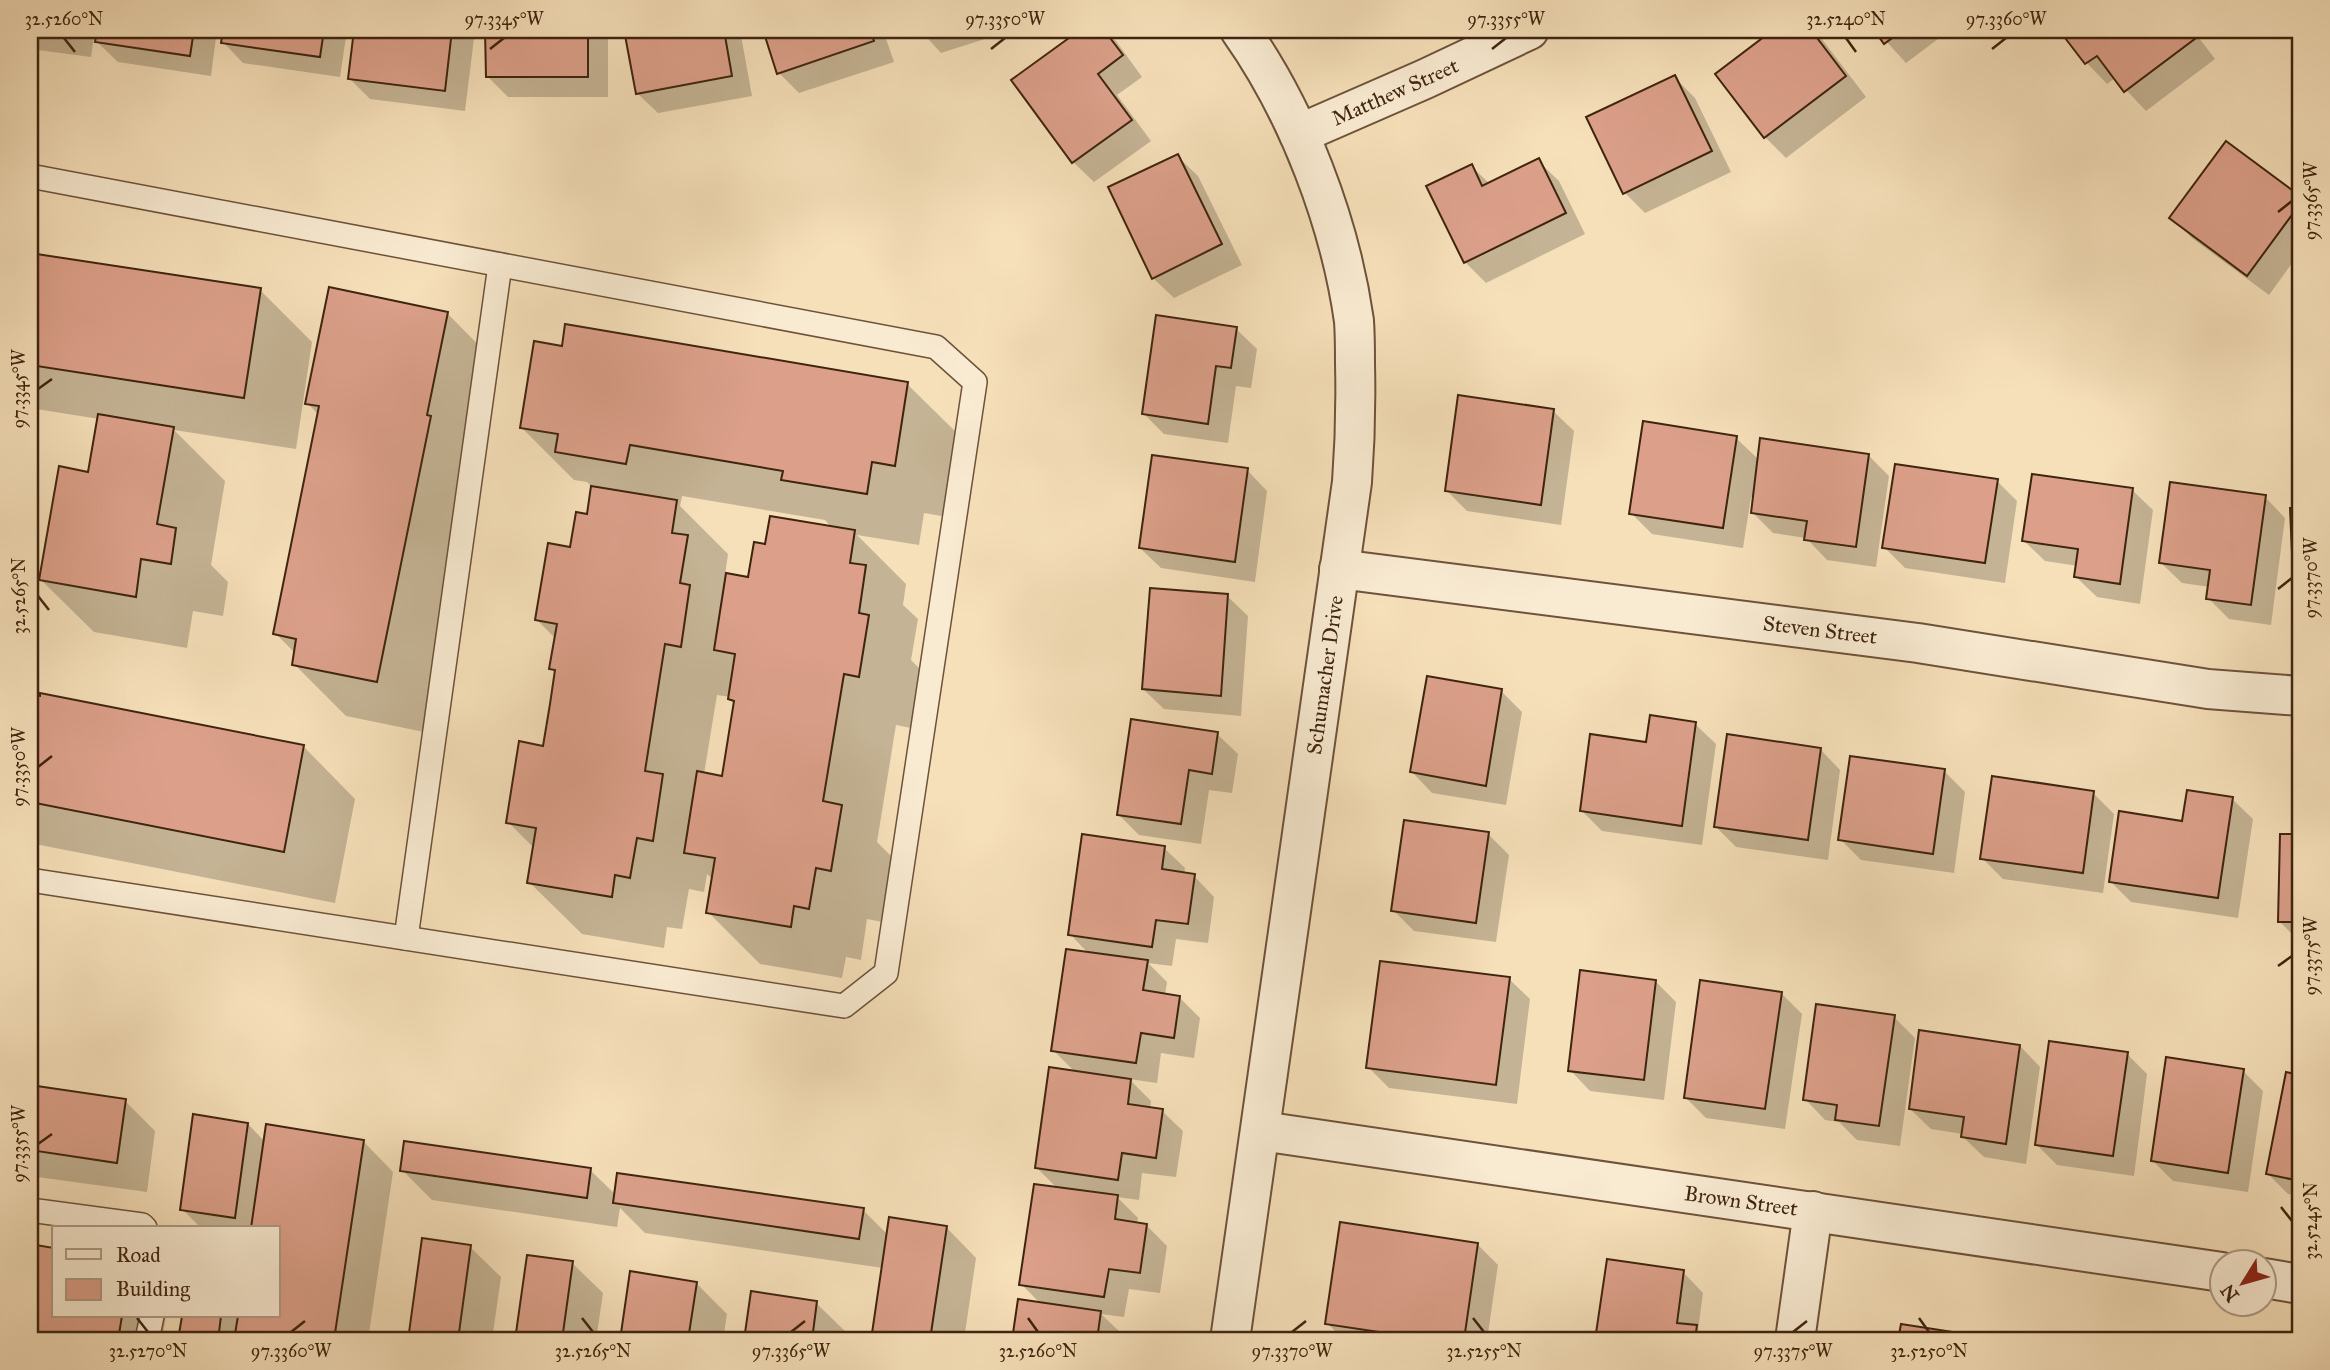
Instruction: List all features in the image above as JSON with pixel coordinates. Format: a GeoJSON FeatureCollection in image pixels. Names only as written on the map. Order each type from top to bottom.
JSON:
{"type":"FeatureCollection","features":[{"type":"Feature","properties":{"kind":"street","name":"Schumacher Drive"},"geometry":{"type":"LineString","coordinates":[[1230,1340],[1352,482],[1356,420],[1354,323],[1339,241],[1299,134],[1261,59],[1240,30]]}},
{"type":"Feature","properties":{"kind":"street","name":"Matthew Street"},"geometry":{"type":"LineString","coordinates":[[1299,134],[1528,30]]}},
{"type":"Feature","properties":{"kind":"street","name":"Steven Street"},"geometry":{"type":"LineString","coordinates":[[1339,569],[1918,643],[2208,689],[2300,696]]}},
{"type":"Feature","properties":{"kind":"street","name":"Brown Street"},"geometry":{"type":"LineString","coordinates":[[1261,1131],[2208,1270]]}},
{"type":"Feature","properties":{"kind":"street"},"geometry":{"type":"LineString","coordinates":[[1795,1340],[1812,1211]]}},
{"type":"Feature","properties":{"kind":"street"},"geometry":{"type":"LineString","coordinates":[[2278,1280],[2300,1284]]}},
{"type":"Feature","properties":{"kind":"lane"},"geometry":{"type":"LineString","coordinates":[[30,176],[936,347],[975,382],[886,973],[844,1006],[30,880]]}},
{"type":"Feature","properties":{"kind":"lane"},"geometry":{"type":"LineString","coordinates":[[405,939],[500,265]]}},
{"type":"Feature","properties":{"kind":"lane"},"geometry":{"type":"LineString","coordinates":[[30,1210],[143,1226]]}},
{"type":"Feature","properties":{"kind":"lane"},"geometry":{"type":"LineString","coordinates":[[147,1340],[152,1318]]}},
{"type":"Feature","properties":{"kind":"building"},"geometry":{"type":"Polygon","coordinates":[[[30,30],[72,30],[71,38],[30,30]]]}},
{"type":"Feature","properties":{"kind":"building"},"geometry":{"type":"Polygon","coordinates":[[[97,30],[194,30],[190,56],[95,42],[97,30]]]}},
{"type":"Feature","properties":{"kind":"building"},"geometry":{"type":"Polygon","coordinates":[[[223,30],[324,30],[320,57],[221,43],[223,30]]]}},
{"type":"Feature","properties":{"kind":"building"},"geometry":{"type":"Polygon","coordinates":[[[354,30],[452,30],[445,91],[348,79],[354,30]]]}},
{"type":"Feature","properties":{"kind":"building"},"geometry":{"type":"Polygon","coordinates":[[[485,30],[588,30],[588,77],[486,77],[485,30]]]}},
{"type":"Feature","properties":{"kind":"building"},"geometry":{"type":"Polygon","coordinates":[[[624,30],[724,30],[732,76],[636,94],[624,30]]]}},
{"type":"Feature","properties":{"kind":"building"},"geometry":{"type":"Polygon","coordinates":[[[763,30],[870,30],[874,41],[777,74],[763,30]]]}},
{"type":"Feature","properties":{"kind":"building"},"geometry":{"type":"Polygon","coordinates":[[[1080,30],[1104,30],[1123,55],[1098,74],[1132,120],[1072,163],[1011,80],[1080,30]]]}},
{"type":"Feature","properties":{"kind":"building"},"geometry":{"type":"Polygon","coordinates":[[[1754,30],[1811,30],[1846,76],[1764,138],[1715,74],[1761,39],[1754,30]]]}},
{"type":"Feature","properties":{"kind":"building"},"geometry":{"type":"Polygon","coordinates":[[[1874,30],[1903,30],[1884,44],[1874,30]]]}},
{"type":"Feature","properties":{"kind":"building"},"geometry":{"type":"Polygon","coordinates":[[[2059,30],[2190,30],[2196,38],[2124,92],[2097,56],[2085,64],[2059,30]]]}},
{"type":"Feature","properties":{"kind":"building"},"geometry":{"type":"Polygon","coordinates":[[[1675,75],[1712,151],[1623,194],[1586,117],[1675,75]]]}},
{"type":"Feature","properties":{"kind":"building"},"geometry":{"type":"Polygon","coordinates":[[[2226,141],[2300,196],[2300,204],[2247,276],[2169,218],[2226,141]]]}},
{"type":"Feature","properties":{"kind":"building"},"geometry":{"type":"Polygon","coordinates":[[[1178,154],[1222,244],[1152,279],[1108,187],[1178,154]]]}},
{"type":"Feature","properties":{"kind":"building"},"geometry":{"type":"Polygon","coordinates":[[[1539,158],[1566,213],[1464,263],[1426,186],[1472,164],[1482,186],[1539,158]]]}},
{"type":"Feature","properties":{"kind":"building"},"geometry":{"type":"Polygon","coordinates":[[[30,253],[261,288],[244,398],[30,365],[30,253]]]}},
{"type":"Feature","properties":{"kind":"building"},"geometry":{"type":"Polygon","coordinates":[[[329,287],[448,312],[427,415],[431,416],[377,682],[292,665],[296,639],[273,634],[319,406],[305,404],[329,287]]]}},
{"type":"Feature","properties":{"kind":"building"},"geometry":{"type":"Polygon","coordinates":[[[1156,315],[1237,327],[1231,368],[1216,366],[1208,424],[1142,414],[1156,315]]]}},
{"type":"Feature","properties":{"kind":"building"},"geometry":{"type":"Polygon","coordinates":[[[565,324],[908,382],[895,466],[872,462],[867,494],[781,480],[783,471],[630,445],[626,464],[555,452],[558,434],[520,428],[534,341],[562,346],[565,324]]]}},
{"type":"Feature","properties":{"kind":"building"},"geometry":{"type":"Polygon","coordinates":[[[1458,395],[1554,409],[1541,505],[1445,491],[1458,395]]]}},
{"type":"Feature","properties":{"kind":"building"},"geometry":{"type":"Polygon","coordinates":[[[98,414],[174,427],[157,524],[176,528],[171,564],[141,559],[136,597],[39,580],[59,466],[88,472],[98,414]]]}},
{"type":"Feature","properties":{"kind":"building"},"geometry":{"type":"Polygon","coordinates":[[[1643,421],[1737,436],[1723,528],[1629,514],[1643,421]]]}},
{"type":"Feature","properties":{"kind":"building"},"geometry":{"type":"Polygon","coordinates":[[[1760,438],[1869,454],[1856,547],[1804,540],[1807,521],[1751,513],[1760,438]]]}},
{"type":"Feature","properties":{"kind":"building"},"geometry":{"type":"Polygon","coordinates":[[[1152,455],[1248,468],[1235,562],[1139,548],[1152,455]]]}},
{"type":"Feature","properties":{"kind":"building"},"geometry":{"type":"Polygon","coordinates":[[[1895,464],[1998,479],[1985,563],[1882,548],[1895,464]]]}},
{"type":"Feature","properties":{"kind":"building"},"geometry":{"type":"Polygon","coordinates":[[[2032,474],[2133,488],[2120,584],[2074,577],[2078,549],[2022,541],[2032,474]]]}},
{"type":"Feature","properties":{"kind":"building"},"geometry":{"type":"Polygon","coordinates":[[[2170,482],[2266,495],[2251,605],[2206,599],[2210,570],[2159,563],[2170,482]]]}},
{"type":"Feature","properties":{"kind":"building"},"geometry":{"type":"Polygon","coordinates":[[[591,486],[677,500],[672,533],[688,535],[680,583],[690,585],[681,647],[665,644],[645,771],[663,774],[653,841],[637,838],[630,878],[615,875],[612,897],[527,883],[536,828],[506,823],[519,741],[543,746],[550,704],[555,670],[549,669],[557,624],[535,620],[548,543],[570,547],[576,512],[587,514],[591,486]]]}},
{"type":"Feature","properties":{"kind":"building"},"geometry":{"type":"Polygon","coordinates":[[[2290,508],[2300,508],[2300,576],[2293,576],[2290,508]]]}},
{"type":"Feature","properties":{"kind":"building"},"geometry":{"type":"Polygon","coordinates":[[[770,516],[855,530],[850,563],[866,565],[859,613],[869,615],[859,677],[844,674],[823,801],[842,805],[831,871],[816,868],[809,909],[794,906],[791,927],[706,913],[715,858],[684,853],[697,771],[722,776],[734,701],[728,699],[735,654],[714,650],[726,573],[748,577],[754,542],[765,544],[770,516]]]}},
{"type":"Feature","properties":{"kind":"building"},"geometry":{"type":"Polygon","coordinates":[[[1150,588],[1228,594],[1221,696],[1142,689],[1150,588]]]}},
{"type":"Feature","properties":{"kind":"building"},"geometry":{"type":"Polygon","coordinates":[[[1427,676],[1502,689],[1486,786],[1410,772],[1427,676]]]}},
{"type":"Feature","properties":{"kind":"building"},"geometry":{"type":"Polygon","coordinates":[[[40,693],[304,745],[284,852],[30,802],[30,695],[40,696],[40,693]]]}},
{"type":"Feature","properties":{"kind":"building"},"geometry":{"type":"Polygon","coordinates":[[[1650,715],[1696,722],[1682,826],[1580,811],[1590,734],[1646,742],[1650,715]]]}},
{"type":"Feature","properties":{"kind":"building"},"geometry":{"type":"Polygon","coordinates":[[[1131,719],[1218,732],[1212,774],[1189,770],[1181,824],[1117,815],[1131,719]]]}},
{"type":"Feature","properties":{"kind":"building"},"geometry":{"type":"Polygon","coordinates":[[[1727,734],[1821,748],[1808,840],[1714,827],[1727,734]]]}},
{"type":"Feature","properties":{"kind":"building"},"geometry":{"type":"Polygon","coordinates":[[[1850,756],[1945,769],[1933,854],[1838,840],[1850,756]]]}},
{"type":"Feature","properties":{"kind":"building"},"geometry":{"type":"Polygon","coordinates":[[[1992,776],[2094,791],[2083,873],[1980,859],[1992,776]]]}},
{"type":"Feature","properties":{"kind":"building"},"geometry":{"type":"Polygon","coordinates":[[[2187,790],[2233,797],[2218,898],[2109,882],[2119,811],[2182,821],[2187,790]]]}},
{"type":"Feature","properties":{"kind":"building"},"geometry":{"type":"Polygon","coordinates":[[[1404,820],[1489,832],[1476,923],[1391,911],[1404,820]]]}},
{"type":"Feature","properties":{"kind":"building"},"geometry":{"type":"Polygon","coordinates":[[[1082,834],[1165,846],[1162,869],[1195,874],[1188,924],[1156,920],[1152,947],[1068,935],[1082,834]]]}},
{"type":"Feature","properties":{"kind":"building"},"geometry":{"type":"Polygon","coordinates":[[[2280,834],[2300,834],[2300,922],[2278,922],[2280,834]]]}},
{"type":"Feature","properties":{"kind":"building"},"geometry":{"type":"Polygon","coordinates":[[[1066,949],[1148,960],[1143,990],[1180,996],[1174,1038],[1141,1033],[1136,1063],[1051,1051],[1066,949]]]}},
{"type":"Feature","properties":{"kind":"building"},"geometry":{"type":"Polygon","coordinates":[[[1380,961],[1510,977],[1496,1085],[1366,1068],[1380,961]]]}},
{"type":"Feature","properties":{"kind":"building"},"geometry":{"type":"Polygon","coordinates":[[[1580,970],[1656,980],[1644,1080],[1568,1071],[1580,970]]]}},
{"type":"Feature","properties":{"kind":"building"},"geometry":{"type":"Polygon","coordinates":[[[1700,980],[1782,992],[1765,1109],[1684,1098],[1700,980]]]}},
{"type":"Feature","properties":{"kind":"building"},"geometry":{"type":"Polygon","coordinates":[[[1816,1004],[1895,1015],[1879,1126],[1835,1120],[1837,1105],[1803,1100],[1816,1004]]]}},
{"type":"Feature","properties":{"kind":"building"},"geometry":{"type":"Polygon","coordinates":[[[1919,1030],[2020,1045],[2006,1144],[1961,1137],[1964,1117],[1909,1109],[1919,1030]]]}},
{"type":"Feature","properties":{"kind":"building"},"geometry":{"type":"Polygon","coordinates":[[[2049,1041],[2128,1052],[2113,1156],[2035,1145],[2049,1041]]]}},
{"type":"Feature","properties":{"kind":"building"},"geometry":{"type":"Polygon","coordinates":[[[2166,1057],[2244,1069],[2228,1173],[2151,1161],[2166,1057]]]}},
{"type":"Feature","properties":{"kind":"building"},"geometry":{"type":"Polygon","coordinates":[[[1049,1067],[1131,1079],[1128,1104],[1163,1109],[1156,1158],[1122,1153],[1118,1180],[1035,1168],[1049,1067]]]}},
{"type":"Feature","properties":{"kind":"building"},"geometry":{"type":"Polygon","coordinates":[[[2286,1072],[2300,1075],[2300,1181],[2266,1174],[2286,1072]]]}},
{"type":"Feature","properties":{"kind":"building"},"geometry":{"type":"Polygon","coordinates":[[[30,1085],[126,1099],[117,1163],[30,1150],[30,1085]]]}},
{"type":"Feature","properties":{"kind":"building"},"geometry":{"type":"Polygon","coordinates":[[[193,1114],[248,1123],[235,1218],[180,1210],[193,1114]]]}},
{"type":"Feature","properties":{"kind":"building"},"geometry":{"type":"Polygon","coordinates":[[[266,1124],[364,1140],[334,1340],[234,1340],[238,1318],[280,1318],[280,1226],[251,1226],[266,1124]]]}},
{"type":"Feature","properties":{"kind":"building"},"geometry":{"type":"Polygon","coordinates":[[[404,1141],[591,1168],[587,1198],[400,1171],[404,1141]]]}},
{"type":"Feature","properties":{"kind":"building"},"geometry":{"type":"Polygon","coordinates":[[[617,1173],[864,1208],[859,1239],[613,1203],[617,1173]]]}},
{"type":"Feature","properties":{"kind":"building"},"geometry":{"type":"Polygon","coordinates":[[[1034,1184],[1118,1195],[1115,1219],[1147,1224],[1140,1273],[1109,1269],[1104,1297],[1019,1285],[1034,1184]]]}},
{"type":"Feature","properties":{"kind":"building"},"geometry":{"type":"Polygon","coordinates":[[[889,1217],[947,1226],[930,1340],[871,1340],[889,1217]]]}},
{"type":"Feature","properties":{"kind":"building"},"geometry":{"type":"Polygon","coordinates":[[[1340,1222],[1478,1243],[1464,1340],[1433,1340],[1325,1324],[1340,1222]]]}},
{"type":"Feature","properties":{"kind":"building"},"geometry":{"type":"Polygon","coordinates":[[[422,1238],[471,1245],[458,1340],[408,1340],[422,1238]]]}},
{"type":"Feature","properties":{"kind":"building"},"geometry":{"type":"Polygon","coordinates":[[[30,1244],[52,1248],[52,1318],[122,1318],[118,1340],[30,1340],[30,1244]]]}},
{"type":"Feature","properties":{"kind":"building"},"geometry":{"type":"Polygon","coordinates":[[[527,1255],[573,1261],[562,1340],[515,1340],[527,1255]]]}},
{"type":"Feature","properties":{"kind":"building"},"geometry":{"type":"Polygon","coordinates":[[[1607,1259],[1684,1270],[1677,1323],[1697,1325],[1695,1340],[1595,1340],[1607,1259]]]}},
{"type":"Feature","properties":{"kind":"building"},"geometry":{"type":"Polygon","coordinates":[[[630,1271],[697,1282],[688,1340],[620,1340],[630,1271]]]}},
{"type":"Feature","properties":{"kind":"building"},"geometry":{"type":"Polygon","coordinates":[[[751,1291],[817,1301],[812,1340],[744,1340],[751,1291]]]}},
{"type":"Feature","properties":{"kind":"building"},"geometry":{"type":"Polygon","coordinates":[[[1018,1299],[1101,1311],[1097,1340],[1012,1340],[1018,1299]]]}},
{"type":"Feature","properties":{"kind":"building"},"geometry":{"type":"Polygon","coordinates":[[[182,1318],[221,1318],[218,1340],[178,1340],[182,1318]]]}},
{"type":"Feature","properties":{"kind":"building"},"geometry":{"type":"Polygon","coordinates":[[[1901,1324],[1979,1336],[1978,1340],[1898,1340],[1901,1324]]]}}]}
